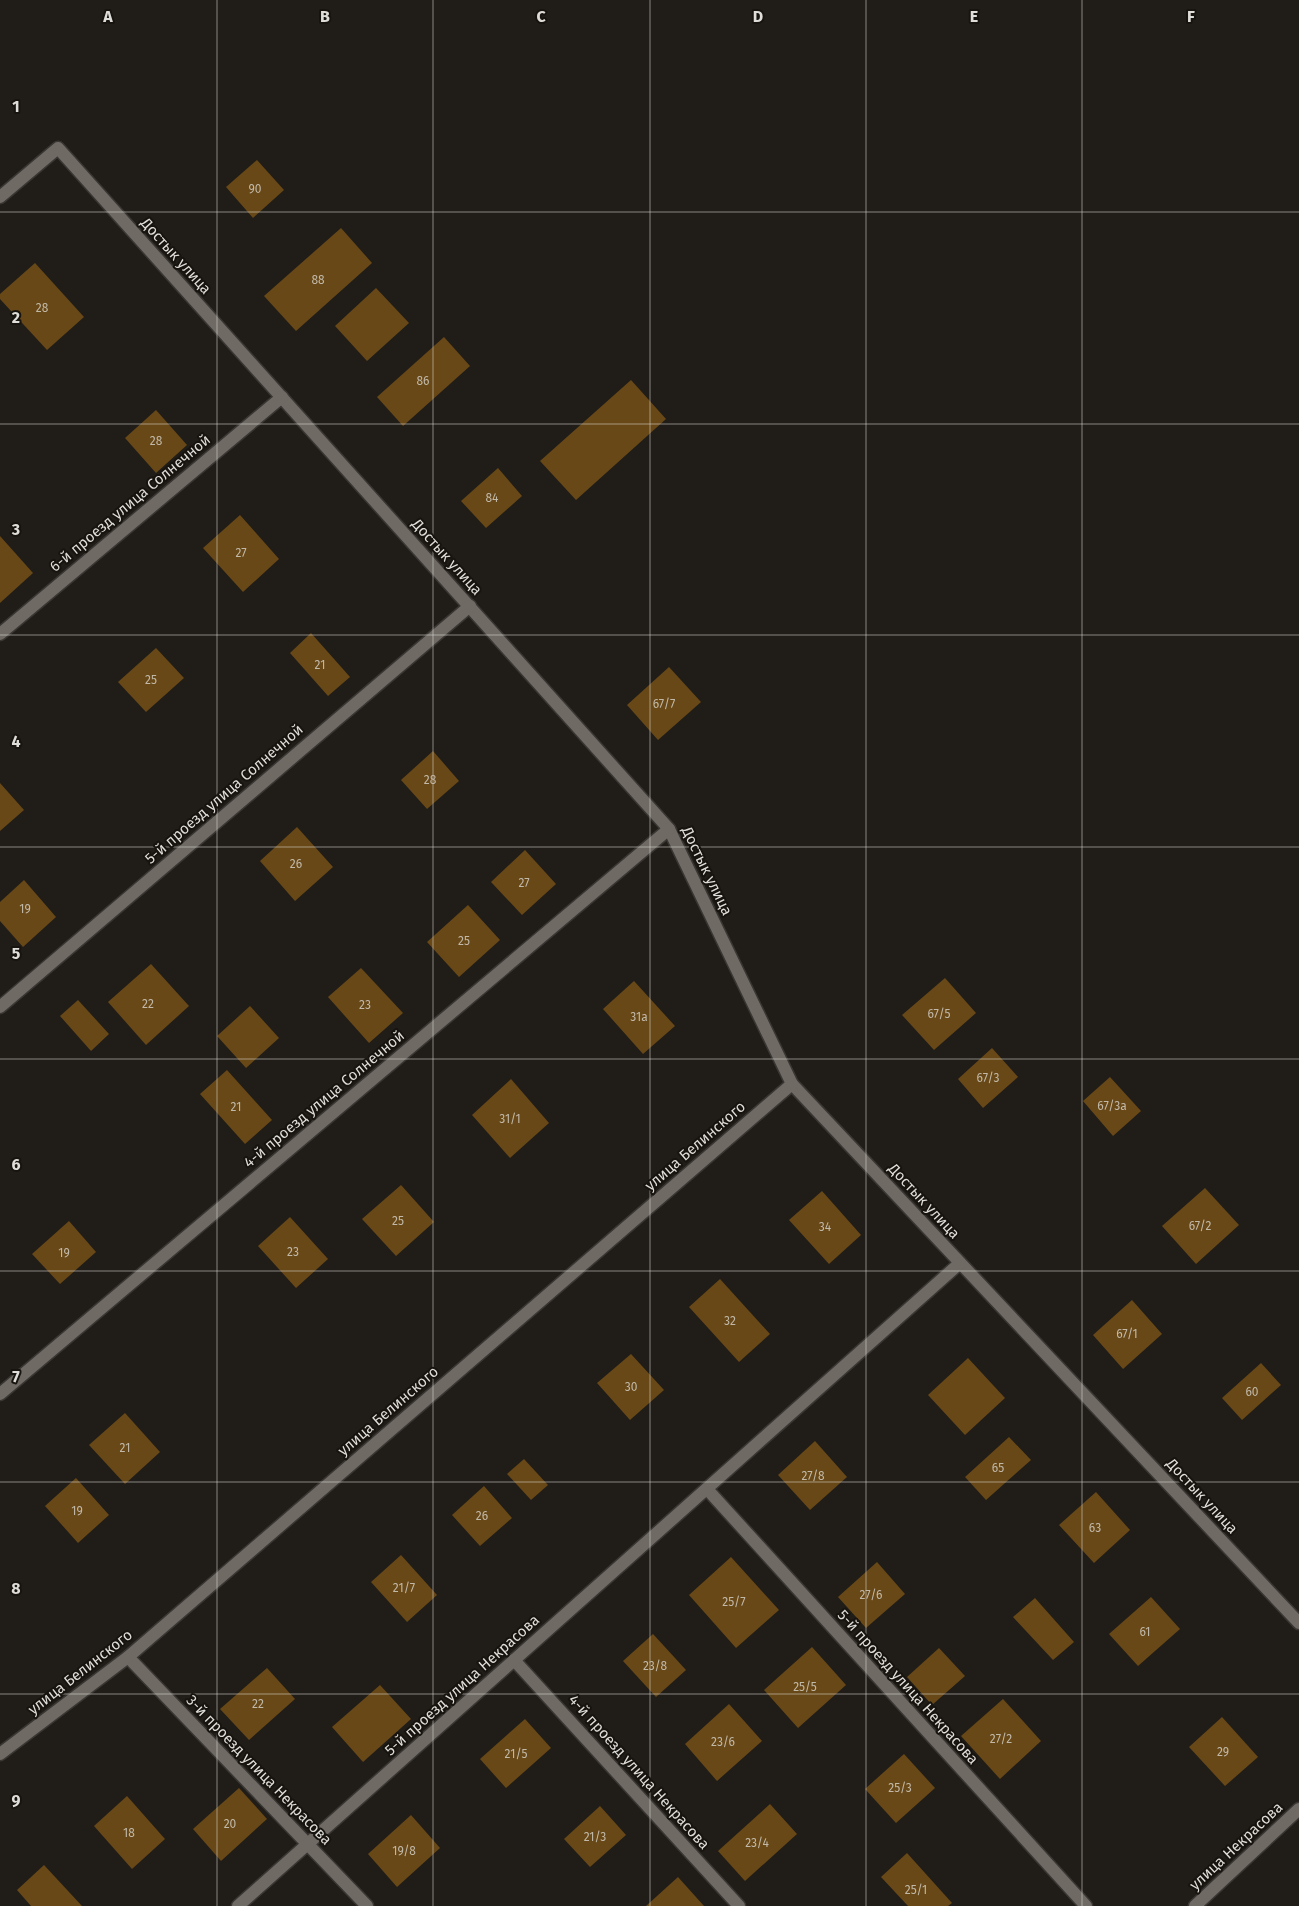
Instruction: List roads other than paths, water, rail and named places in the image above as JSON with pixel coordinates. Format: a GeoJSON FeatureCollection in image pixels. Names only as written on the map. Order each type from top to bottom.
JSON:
{"type":"FeatureCollection","features":[{"type":"Feature","properties":{"kind":"street","name":"Достык улица"},"geometry":{"type":"LineString","coordinates":[[0,197],[58,148],[669,829],[792,1084],[1299,1623]]}},
{"type":"Feature","properties":{"kind":"street","name":"6-й проезд улица Солнечной"},"geometry":{"type":"LineString","coordinates":[[0,634],[282,397]]}},
{"type":"Feature","properties":{"kind":"street","name":"5-й проезд улица Солнечной"},"geometry":{"type":"LineString","coordinates":[[0,1007],[470,606]]}},
{"type":"Feature","properties":{"kind":"street","name":"4-й проезд улица Солнечной"},"geometry":{"type":"LineString","coordinates":[[0,1394],[669,829]]}},
{"type":"Feature","properties":{"kind":"street","name":"улица Белинского"},"geometry":{"type":"LineString","coordinates":[[0,1754],[128,1657],[792,1084]]}},
{"type":"Feature","properties":{"kind":"street","name":"5-й проезд улица Некрасова"},"geometry":{"type":"LineString","coordinates":[[238,1906],[960,1263]]}},
{"type":"Feature","properties":{"kind":"street","name":"5-й проезд улица Некрасова"},"geometry":{"type":"LineString","coordinates":[[707,1489],[1086,1906]]}},
{"type":"Feature","properties":{"kind":"street","name":"3-й проезд улица Некрасова"},"geometry":{"type":"LineString","coordinates":[[128,1657],[367,1906]]}},
{"type":"Feature","properties":{"kind":"street","name":"4-й проезд улица Некрасова"},"geometry":{"type":"LineString","coordinates":[[514,1660],[739,1906]]}},
{"type":"Feature","properties":{"kind":"street","name":"улица Некрасова"},"geometry":{"type":"LineString","coordinates":[[1195,1906],[1299,1809]]}}]}
